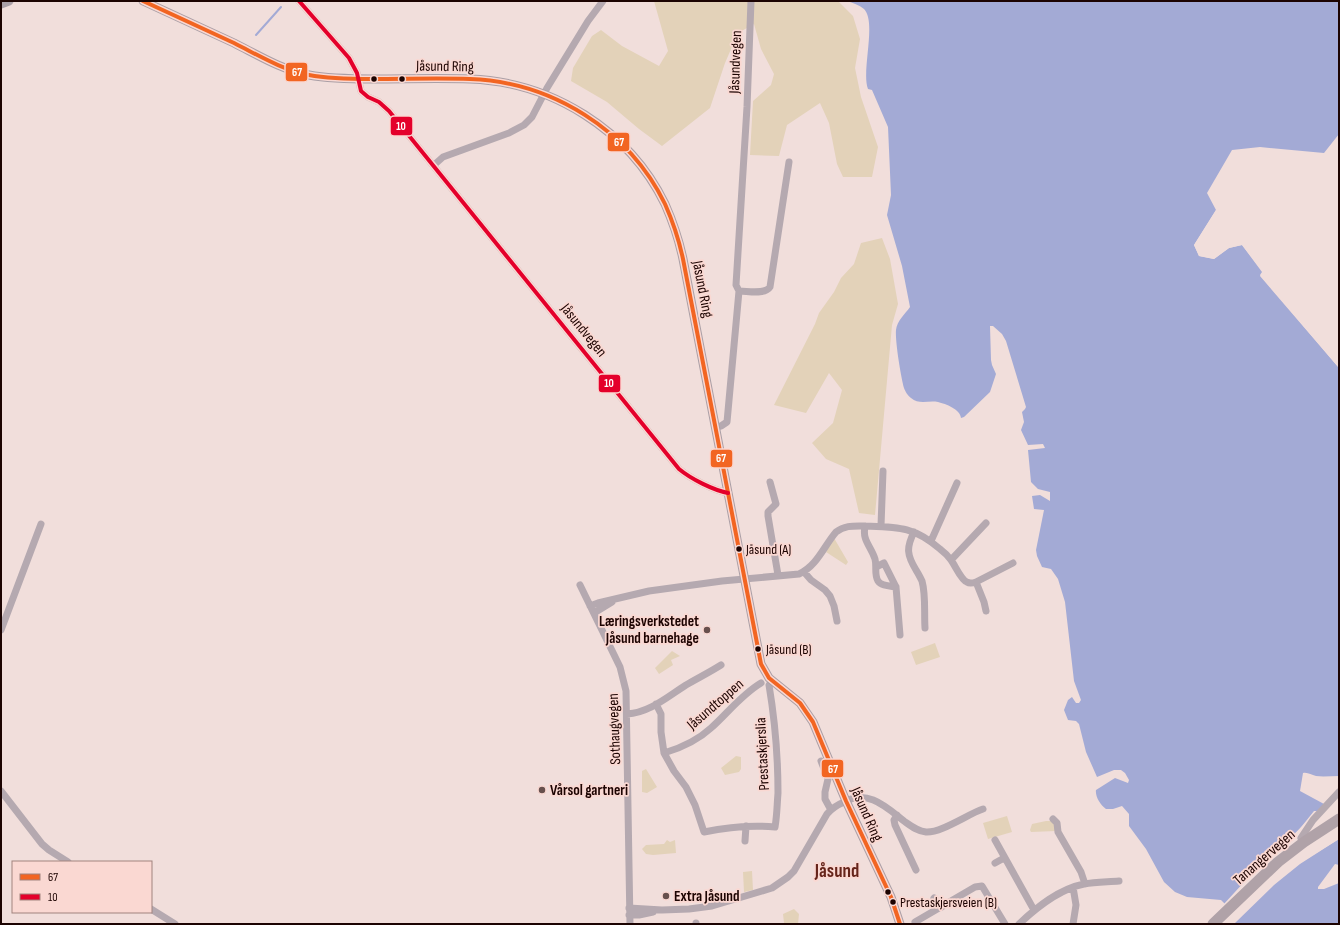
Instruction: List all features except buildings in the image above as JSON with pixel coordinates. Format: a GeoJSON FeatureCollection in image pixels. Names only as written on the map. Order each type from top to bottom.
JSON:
{"type":"FeatureCollection","features":[{"type":"Feature","properties":{"kind":"main road"},"geometry":{"type":"LineString","coordinates":[[1,4],[9,1]]}},
{"type":"Feature","properties":{"kind":"main road","name":"Jåsund Ring"},"geometry":{"type":"LineString","coordinates":[[143,1],[281,66],[308,75],[358,79],[471,79],[516,85],[545,94],[582,112],[611,133],[641,165],[660,194],[674,225],[683,260],[759,660],[766,674],[772,681],[800,703],[813,722],[846,801],[891,897],[900,924]]}},
{"type":"Feature","properties":{"kind":"main road","name":"Tanangervegen"},"geometry":{"type":"LineString","coordinates":[[1213,924],[1278,862],[1304,842],[1339,819]]}},
{"type":"Feature","properties":{"kind":"street","name":"Jåsundvegen"},"geometry":{"type":"LineString","coordinates":[[299,1],[349,58],[356,71],[361,91],[368,97],[379,102],[389,111],[680,469],[685,474],[721,492],[728,493]]}},
{"type":"Feature","properties":{"kind":"street"},"geometry":{"type":"LineString","coordinates":[[434,166],[443,157],[509,132],[524,125],[532,118],[588,21],[604,1]]}},
{"type":"Feature","properties":{"kind":"street","name":"Jåsundvegen"},"geometry":{"type":"LineString","coordinates":[[715,427],[722,426],[727,422],[739,291],[736,285],[747,107],[751,1]]}},
{"type":"Feature","properties":{"kind":"street"},"geometry":{"type":"LineString","coordinates":[[739,291],[764,292],[770,287],[789,162]]}},
{"type":"Feature","properties":{"kind":"street"},"geometry":{"type":"LineString","coordinates":[[881,526],[882,471]]}},
{"type":"Feature","properties":{"kind":"street"},"geometry":{"type":"LineString","coordinates":[[770,482],[776,504],[768,512],[768,516],[778,575]]}},
{"type":"Feature","properties":{"kind":"street"},"geometry":{"type":"LineString","coordinates":[[931,541],[957,483]]}},
{"type":"Feature","properties":{"kind":"street"},"geometry":{"type":"LineString","coordinates":[[951,560],[986,523]]}},
{"type":"Feature","properties":{"kind":"street"},"geometry":{"type":"LineString","coordinates":[[1,630],[41,524]]}},
{"type":"Feature","properties":{"kind":"street"},"geometry":{"type":"LineString","coordinates":[[592,610],[598,603],[649,591],[778,575],[796,575],[804,572],[812,565],[840,528],[850,526],[895,526],[914,532],[931,541],[951,560],[965,581],[969,583],[976,582],[1013,563]]}},
{"type":"Feature","properties":{"kind":"street"},"geometry":{"type":"LineString","coordinates":[[865,526],[864,537],[875,559],[876,577],[878,582],[896,588]]}},
{"type":"Feature","properties":{"kind":"street"},"geometry":{"type":"LineString","coordinates":[[914,532],[909,542],[908,552],[912,564],[922,581],[925,628]]}},
{"type":"Feature","properties":{"kind":"street"},"geometry":{"type":"LineString","coordinates":[[876,567],[884,562],[896,588],[900,635]]}},
{"type":"Feature","properties":{"kind":"street"},"geometry":{"type":"LineString","coordinates":[[804,572],[830,596],[837,621]]}},
{"type":"Feature","properties":{"kind":"street"},"geometry":{"type":"LineString","coordinates":[[976,582],[986,611]]}},
{"type":"Feature","properties":{"kind":"street","name":"Sothaugvegen"},"geometry":{"type":"LineString","coordinates":[[580,585],[620,667],[626,691],[630,924]]}},
{"type":"Feature","properties":{"kind":"street","name":"Jåsundtoppen"},"geometry":{"type":"LineString","coordinates":[[627,714],[636,714],[643,711],[721,665]]}},
{"type":"Feature","properties":{"kind":"street","name":"Prestaskjerslia"},"geometry":{"type":"LineString","coordinates":[[772,681],[769,685],[776,732],[778,773],[777,818],[775,827]]}},
{"type":"Feature","properties":{"kind":"street","name":"Jåsundtoppen"},"geometry":{"type":"LineString","coordinates":[[664,753],[676,750],[705,733],[749,690],[761,683]]}},
{"type":"Feature","properties":{"kind":"street","name":"Jåsundtoppen"},"geometry":{"type":"LineString","coordinates":[[656,704],[661,714],[661,732],[664,753],[674,771],[686,787],[695,806],[704,832],[746,826],[775,827]]}},
{"type":"Feature","properties":{"kind":"street"},"geometry":{"type":"LineString","coordinates":[[821,761],[828,779],[825,799],[831,810]]}},
{"type":"Feature","properties":{"kind":"street"},"geometry":{"type":"LineString","coordinates":[[1,792],[42,844],[66,861]]}},
{"type":"Feature","properties":{"kind":"street"},"geometry":{"type":"LineString","coordinates":[[1301,838],[1313,820],[1339,792]]}},
{"type":"Feature","properties":{"kind":"street"},"geometry":{"type":"LineString","coordinates":[[629,911],[689,909],[712,906],[761,892],[777,885],[788,877],[797,867],[827,814],[846,801],[857,798],[872,799],[882,804],[916,830],[927,832],[938,830],[983,809]]}},
{"type":"Feature","properties":{"kind":"street"},"geometry":{"type":"LineString","coordinates":[[897,815],[894,820],[895,825],[916,870]]}},
{"type":"Feature","properties":{"kind":"street"},"geometry":{"type":"LineString","coordinates":[[1053,819],[1057,823],[1058,832],[1081,872],[1085,884]]}},
{"type":"Feature","properties":{"kind":"street"},"geometry":{"type":"LineString","coordinates":[[745,840],[746,826]]}},
{"type":"Feature","properties":{"kind":"street"},"geometry":{"type":"LineString","coordinates":[[995,840],[1034,910]]}},
{"type":"Feature","properties":{"kind":"street"},"geometry":{"type":"LineString","coordinates":[[995,863],[1004,858]]}},
{"type":"Feature","properties":{"kind":"street"},"geometry":{"type":"LineString","coordinates":[[1019,924],[1034,910],[1055,896],[1073,887],[1085,884],[1118,881]]}},
{"type":"Feature","properties":{"kind":"street"},"geometry":{"type":"LineString","coordinates":[[915,922],[975,887],[982,886],[1004,924]]}},
{"type":"Feature","properties":{"kind":"street"},"geometry":{"type":"LineString","coordinates":[[1073,887],[1076,905],[1073,924]]}},
{"type":"Feature","properties":{"kind":"street"},"geometry":{"type":"LineString","coordinates":[[934,898],[942,907]]}},
{"type":"Feature","properties":{"kind":"street"},"geometry":{"type":"LineString","coordinates":[[152,910],[175,924]]}},
{"type":"Feature","properties":{"kind":"shaded area"},"geometry":{"type":"Polygon","coordinates":[[[654,1],[838,1],[853,16],[860,39],[855,68],[861,97],[878,147],[872,177],[843,177],[837,164],[829,123],[820,103],[787,125],[779,156],[750,155],[753,101],[771,85],[774,74],[761,49],[754,24],[738,33],[725,63],[710,108],[662,146],[607,102],[571,81],[573,68],[592,36],[601,30],[622,46],[659,66],[668,51],[654,1]]]}},
{"type":"Feature","properties":{"kind":"shaded area"},"geometry":{"type":"Polygon","coordinates":[[[882,238],[890,259],[898,304],[892,325],[875,515],[859,513],[849,469],[826,459],[812,443],[833,423],[842,390],[829,373],[806,413],[774,405],[815,324],[819,313],[834,292],[841,278],[854,264],[861,243],[882,238]]]}},
{"type":"Feature","properties":{"kind":"shaded area"},"geometry":{"type":"Polygon","coordinates":[[[834,538],[848,562],[846,565],[826,552],[834,538]]]}},
{"type":"Feature","properties":{"kind":"shaded area"},"geometry":{"type":"Polygon","coordinates":[[[935,643],[940,657],[916,665],[911,652],[935,643]]]}},
{"type":"Feature","properties":{"kind":"shaded area"},"geometry":{"type":"Polygon","coordinates":[[[672,651],[680,656],[671,660],[673,665],[659,674],[655,668],[672,651]]]}},
{"type":"Feature","properties":{"kind":"shaded area"},"geometry":{"type":"Polygon","coordinates":[[[736,756],[741,757],[741,769],[739,772],[725,775],[721,768],[736,756]]]}},
{"type":"Feature","properties":{"kind":"shaded area"},"geometry":{"type":"Polygon","coordinates":[[[646,769],[657,787],[647,793],[642,792],[642,771],[646,769]]]}},
{"type":"Feature","properties":{"kind":"shaded area"},"geometry":{"type":"Polygon","coordinates":[[[1007,816],[1012,832],[988,839],[983,823],[1007,816]]]}},
{"type":"Feature","properties":{"kind":"shaded area"},"geometry":{"type":"Polygon","coordinates":[[[1046,821],[1055,823],[1056,831],[1031,832],[1030,830],[1032,824],[1046,821]]]}},
{"type":"Feature","properties":{"kind":"shaded area"},"geometry":{"type":"Polygon","coordinates":[[[667,840],[670,842],[675,840],[676,853],[653,855],[646,854],[642,849],[646,845],[664,844],[667,840]]]}},
{"type":"Feature","properties":{"kind":"shaded area"},"geometry":{"type":"Polygon","coordinates":[[[752,871],[753,890],[744,892],[743,872],[752,871]]]}},
{"type":"Feature","properties":{"kind":"shaded area"},"geometry":{"type":"Polygon","coordinates":[[[794,909],[799,914],[798,924],[784,923],[783,914],[794,909]]]}},
{"type":"Feature","properties":{"kind":"water"},"geometry":{"type":"Polygon","coordinates":[[[847,1],[1339,1],[1339,134],[1324,153],[1260,147],[1232,150],[1207,193],[1216,210],[1194,245],[1199,256],[1214,259],[1229,248],[1242,245],[1263,272],[1260,276],[1339,368],[1339,776],[1314,776],[1303,773],[1300,791],[1324,804],[1225,904],[1221,900],[1187,897],[1175,892],[1164,882],[1146,849],[1129,826],[1129,814],[1122,806],[1113,809],[1106,809],[1097,798],[1096,790],[1115,778],[1128,783],[1129,780],[1125,773],[1121,770],[1114,770],[1097,777],[1086,752],[1079,724],[1076,721],[1068,720],[1064,710],[1068,700],[1072,697],[1076,703],[1079,703],[1081,700],[1074,681],[1065,602],[1058,579],[1051,569],[1042,567],[1036,550],[1044,510],[1034,509],[1032,496],[1040,495],[1050,501],[1050,492],[1038,489],[1031,482],[1028,450],[1045,448],[1043,444],[1028,445],[1021,430],[1024,422],[1022,412],[1026,407],[1006,341],[1002,334],[993,326],[990,326],[991,360],[996,374],[990,392],[964,417],[961,418],[958,412],[945,404],[914,400],[904,389],[898,359],[896,330],[900,321],[910,307],[902,266],[887,215],[891,195],[888,127],[872,90],[868,89],[866,81],[869,35],[868,15],[864,9],[847,1]]]}},
{"type":"Feature","properties":{"kind":"water"},"geometry":{"type":"Polygon","coordinates":[[[1339,839],[1339,865],[1335,864],[1318,889],[1324,889],[1339,883],[1339,924],[1226,924],[1274,879],[1339,839]]]}},
{"type":"Feature","properties":{"kind":"pier"},"geometry":{"type":"Polygon","coordinates":[[[1216,210],[1218,211],[1197,245],[1201,255],[1213,257],[1229,246],[1244,244],[1264,271],[1262,275],[1339,365],[1339,368],[1260,275],[1262,272],[1242,245],[1229,248],[1214,259],[1199,256],[1194,245],[1216,210]]]}},
{"type":"Feature","properties":{"kind":"pier"},"geometry":{"type":"Polygon","coordinates":[[[1314,811],[1320,811],[1226,905],[1223,905],[1281,842],[1286,841],[1298,831],[1314,811]]]}},
{"type":"Feature","properties":{"kind":"pier"},"geometry":{"type":"Polygon","coordinates":[[[1339,837],[1339,839],[1300,864],[1274,885],[1234,924],[1224,924],[1273,877],[1290,864],[1339,837]]]}},
{"type":"Feature","properties":{"kind":"waterway"},"geometry":{"type":"LineString","coordinates":[[256,35],[281,7]]}},
{"type":"Feature","properties":{"kind":"transit line","name":"67"},"geometry":{"type":"LineString","coordinates":[[143,1],[280,66],[299,73],[349,79],[470,79],[500,82],[530,89],[558,100],[585,115],[609,133],[631,154],[650,178],[665,204],[680,245],[761,664],[769,678],[800,703],[813,722],[846,801],[891,897],[900,924]]}},
{"type":"Feature","properties":{"kind":"transit line","name":"10"},"geometry":{"type":"LineString","coordinates":[[299,1],[349,58],[357,73],[361,91],[368,97],[379,102],[389,111],[679,469],[702,484],[728,493]]}},
{"type":"Feature","properties":{"kind":"place","name":"Jåsund (A)"},"geometry":{"type":"Point","coordinates":[739,549]}},
{"type":"Feature","properties":{"kind":"place","name":"Læringsverkstedet Jåsund barnehage"},"geometry":{"type":"Point","coordinates":[707,630]}},
{"type":"Feature","properties":{"kind":"place","name":"Jåsund (B)"},"geometry":{"type":"Point","coordinates":[758,649]}},
{"type":"Feature","properties":{"kind":"place","name":"Vårsol gartneri"},"geometry":{"type":"Point","coordinates":[542,790]}},
{"type":"Feature","properties":{"kind":"place","name":"Extra Jåsund"},"geometry":{"type":"Point","coordinates":[666,896]}},
{"type":"Feature","properties":{"kind":"place","name":"Prestaskjersveien (B)"},"geometry":{"type":"Point","coordinates":[893,902]}},
{"type":"Feature","properties":{"kind":"district","name":"Jåsund"},"geometry":{"type":"Point","coordinates":[837,870]}}]}
